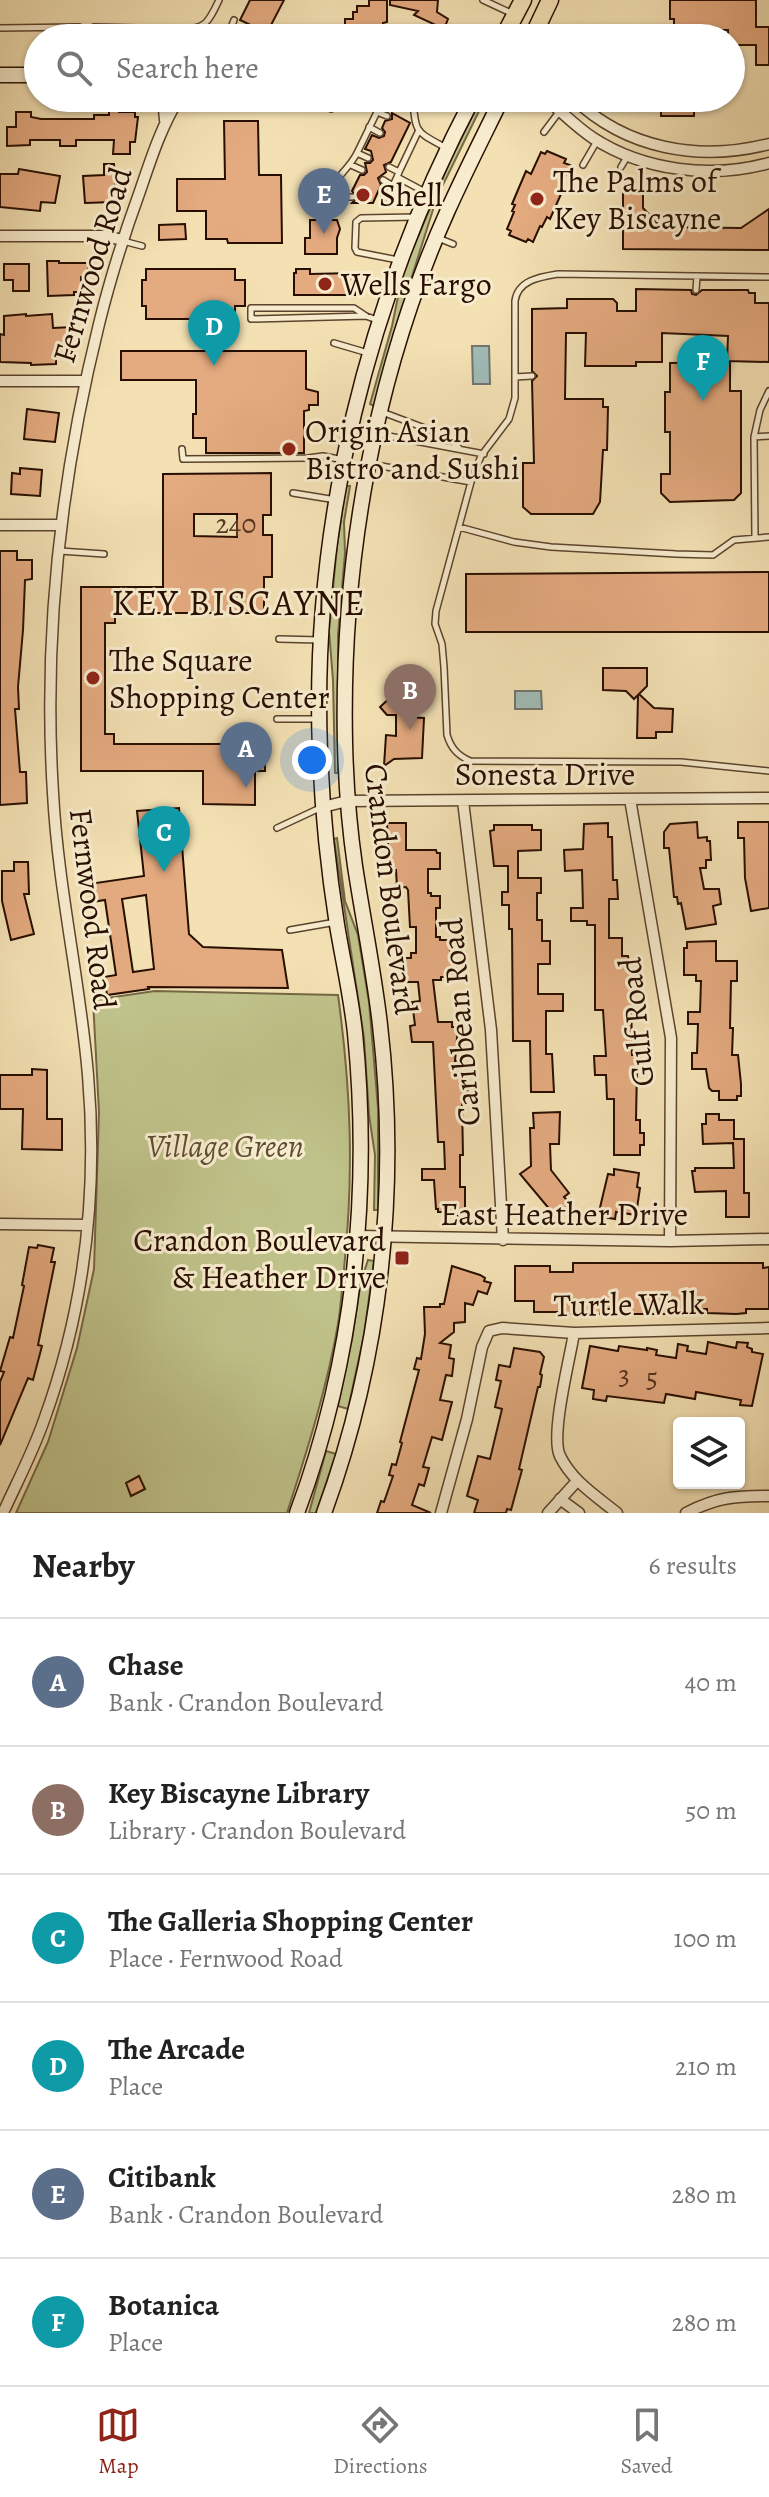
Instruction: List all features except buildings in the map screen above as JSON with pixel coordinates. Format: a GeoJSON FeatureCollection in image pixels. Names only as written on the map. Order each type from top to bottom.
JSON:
{"type":"FeatureCollection","features":[{"type":"Feature","properties":{"kind":"main road"},"geometry":{"type":"LineString","coordinates":[[539,24],[550,0]]}},
{"type":"Feature","properties":{"kind":"main road"},"geometry":{"type":"LineString","coordinates":[[0,75],[24,75]]}},
{"type":"Feature","properties":{"kind":"main road","name":"Crandon Boulevard"},"geometry":{"type":"LineString","coordinates":[[297,1513],[325,1426],[351,1302],[359,1236],[362,1126],[359,1074],[323,807],[319,719],[325,582],[336,500],[370,353],[372,318],[466,112]]}},
{"type":"Feature","properties":{"kind":"main road","name":"Crandon Boulevard"},"geometry":{"type":"LineString","coordinates":[[324,1513],[350,1433],[376,1306],[387,1183],[380,1025],[347,801],[346,643],[357,533],[374,441],[400,341],[447,211],[495,112]]}},
{"type":"Feature","properties":{"kind":"main road"},"geometry":{"type":"LineString","coordinates":[[325,1426],[350,1433]]}},
{"type":"Feature","properties":{"kind":"street","name":"Fernwood Road"},"geometry":{"type":"LineString","coordinates":[[164,112],[165,120]]}},
{"type":"Feature","properties":{"kind":"street","name":"Fernwood Road"},"geometry":{"type":"LineString","coordinates":[[3,1513],[43,1423],[67,1349],[81,1280],[92,1159],[88,1071],[59,869],[52,790],[50,685],[61,525],[84,381],[122,240],[170,112]]}},
{"type":"Feature","properties":{"kind":"street"},"geometry":{"type":"LineString","coordinates":[[559,112],[597,140],[628,156],[657,165],[700,171],[748,169],[769,163]]}},
{"type":"Feature","properties":{"kind":"street"},"geometry":{"type":"LineString","coordinates":[[582,130],[591,114],[611,128],[637,139],[679,150],[722,153],[769,144]]}},
{"type":"Feature","properties":{"kind":"street"},"geometry":{"type":"LineString","coordinates":[[0,236],[106,236],[122,240]]}},
{"type":"Feature","properties":{"kind":"street"},"geometry":{"type":"LineString","coordinates":[[0,381],[84,381]]}},
{"type":"Feature","properties":{"kind":"street"},"geometry":{"type":"LineString","coordinates":[[0,525],[61,525]]}},
{"type":"Feature","properties":{"kind":"street","name":"Sonesta Drive"},"geometry":{"type":"LineString","coordinates":[[323,807],[347,801],[769,798]]}},
{"type":"Feature","properties":{"kind":"street","name":"Gulf Road"},"geometry":{"type":"LineString","coordinates":[[630,799],[671,1038],[670,1241]]}},
{"type":"Feature","properties":{"kind":"street","name":"Caribbean Road"},"geometry":{"type":"LineString","coordinates":[[463,801],[491,1030],[503,1240]]}},
{"type":"Feature","properties":{"kind":"street"},"geometry":{"type":"LineString","coordinates":[[0,1224],[87,1225]]}},
{"type":"Feature","properties":{"kind":"street","name":"East Heather Drive"},"geometry":{"type":"LineString","coordinates":[[359,1236],[503,1240],[769,1239]]}},
{"type":"Feature","properties":{"kind":"street","name":"Turtle Walk"},"geometry":{"type":"LineString","coordinates":[[441,1513],[467,1419],[482,1347],[489,1331],[502,1328],[574,1333],[769,1328]]}},
{"type":"Feature","properties":{"kind":"street"},"geometry":{"type":"LineString","coordinates":[[574,1333],[558,1424],[558,1454],[577,1481],[617,1513]]}},
{"type":"Feature","properties":{"kind":"street"},"geometry":{"type":"LineString","coordinates":[[548,1513],[577,1481]]}},
{"type":"Feature","properties":{"kind":"street"},"geometry":{"type":"LineString","coordinates":[[686,1513],[711,1500],[769,1496]]}},
{"type":"Feature","properties":{"kind":"street"},"geometry":{"type":"LineString","coordinates":[[560,1499],[579,1513]]}},
{"type":"Feature","properties":{"kind":"lane"},"geometry":{"type":"LineString","coordinates":[[204,24],[219,0]]}},
{"type":"Feature","properties":{"kind":"lane"},"geometry":{"type":"LineString","coordinates":[[483,0],[519,7]]}},
{"type":"Feature","properties":{"kind":"lane"},"geometry":{"type":"LineString","coordinates":[[233,24],[234,20]]}},
{"type":"Feature","properties":{"kind":"lane"},"geometry":{"type":"LineString","coordinates":[[0,28],[24,28]]}},
{"type":"Feature","properties":{"kind":"lane"},"geometry":{"type":"LineString","coordinates":[[352,197],[336,197],[331,195],[330,189],[351,165],[377,112],[387,116]]}},
{"type":"Feature","properties":{"kind":"lane"},"geometry":{"type":"LineString","coordinates":[[384,197],[389,194],[410,147],[413,112]]}},
{"type":"Feature","properties":{"kind":"lane"},"geometry":{"type":"LineString","coordinates":[[544,132],[559,112]]}},
{"type":"Feature","properties":{"kind":"lane"},"geometry":{"type":"LineString","coordinates":[[369,127],[380,133]]}},
{"type":"Feature","properties":{"kind":"lane"},"geometry":{"type":"LineString","coordinates":[[414,128],[448,150]]}},
{"type":"Feature","properties":{"kind":"lane"},"geometry":{"type":"LineString","coordinates":[[583,165],[597,140]]}},
{"type":"Feature","properties":{"kind":"lane"},"geometry":{"type":"LineString","coordinates":[[401,143],[410,147]]}},
{"type":"Feature","properties":{"kind":"lane"},"geometry":{"type":"LineString","coordinates":[[357,153],[368,158]]}},
{"type":"Feature","properties":{"kind":"lane"},"geometry":{"type":"LineString","coordinates":[[621,167],[628,156]]}},
{"type":"Feature","properties":{"kind":"lane"},"geometry":{"type":"LineString","coordinates":[[351,165],[362,170]]}},
{"type":"Feature","properties":{"kind":"lane"},"geometry":{"type":"LineString","coordinates":[[389,167],[428,193]]}},
{"type":"Feature","properties":{"kind":"lane"},"geometry":{"type":"LineString","coordinates":[[383,180],[393,186]]}},
{"type":"Feature","properties":{"kind":"lane"},"geometry":{"type":"LineString","coordinates":[[400,261],[357,252],[356,222],[361,218],[417,217]]}},
{"type":"Feature","properties":{"kind":"lane"},"geometry":{"type":"LineString","coordinates":[[437,238],[453,244]]}},
{"type":"Feature","properties":{"kind":"lane"},"geometry":{"type":"LineString","coordinates":[[122,240],[142,246]]}},
{"type":"Feature","properties":{"kind":"lane"},"geometry":{"type":"LineString","coordinates":[[769,277],[558,274],[539,277],[522,285],[516,295],[515,398],[509,419],[484,454],[471,482],[435,624],[442,644],[447,735],[458,755],[470,761],[681,762],[769,771]]}},
{"type":"Feature","properties":{"kind":"lane"},"geometry":{"type":"LineString","coordinates":[[696,290],[697,276]]}},
{"type":"Feature","properties":{"kind":"lane"},"geometry":{"type":"LineString","coordinates":[[251,308],[354,308],[372,318],[251,319],[251,308]]}},
{"type":"Feature","properties":{"kind":"lane"},"geometry":{"type":"LineString","coordinates":[[279,308],[279,318]]}},
{"type":"Feature","properties":{"kind":"lane"},"geometry":{"type":"LineString","coordinates":[[334,343],[370,353]]}},
{"type":"Feature","properties":{"kind":"lane"},"geometry":{"type":"LineString","coordinates":[[515,377],[532,376]]}},
{"type":"Feature","properties":{"kind":"lane"},"geometry":{"type":"LineString","coordinates":[[755,537],[754,437],[760,410],[769,391]]}},
{"type":"Feature","properties":{"kind":"lane"},"geometry":{"type":"LineString","coordinates":[[381,411],[446,436],[459,449]]}},
{"type":"Feature","properties":{"kind":"lane"},"geometry":{"type":"LineString","coordinates":[[754,437],[769,436]]}},
{"type":"Feature","properties":{"kind":"lane"},"geometry":{"type":"LineString","coordinates":[[348,443],[374,441],[484,454]]}},
{"type":"Feature","properties":{"kind":"lane"},"geometry":{"type":"LineString","coordinates":[[182,449],[183,459],[323,456],[344,460]]}},
{"type":"Feature","properties":{"kind":"lane"},"geometry":{"type":"LineString","coordinates":[[369,464],[471,482]]}},
{"type":"Feature","properties":{"kind":"lane"},"geometry":{"type":"LineString","coordinates":[[293,493],[336,500]]}},
{"type":"Feature","properties":{"kind":"lane"},"geometry":{"type":"LineString","coordinates":[[459,527],[514,542],[551,547],[676,554],[713,555],[734,540],[769,537]]}},
{"type":"Feature","properties":{"kind":"lane"},"geometry":{"type":"LineString","coordinates":[[59,551],[104,554]]}},
{"type":"Feature","properties":{"kind":"lane"},"geometry":{"type":"LineString","coordinates":[[279,639],[321,640]]}},
{"type":"Feature","properties":{"kind":"lane"},"geometry":{"type":"LineString","coordinates":[[277,719],[319,719]]}},
{"type":"Feature","properties":{"kind":"lane"},"geometry":{"type":"LineString","coordinates":[[277,828],[323,807]]}},
{"type":"Feature","properties":{"kind":"lane"},"geometry":{"type":"LineString","coordinates":[[290,930],[337,922]]}},
{"type":"Feature","properties":{"kind":"green space"},"geometry":{"type":"Polygon","coordinates":[[[474,112],[479,112],[437,197],[374,406],[370,404],[392,326],[403,272],[474,112]]]}},
{"type":"Feature","properties":{"kind":"green space"},"geometry":{"type":"Polygon","coordinates":[[[346,486],[350,486],[344,522],[345,553],[338,635],[338,773],[335,773],[329,631],[346,486]]]}},
{"type":"Feature","properties":{"kind":"green space"},"geometry":{"type":"Polygon","coordinates":[[[337,838],[345,901],[358,935],[369,1002],[378,1108],[378,1210],[374,1210],[375,1155],[364,1038],[334,839],[337,838]]]}},
{"type":"Feature","properties":{"kind":"green space","name":"Village Green"},"geometry":{"type":"Polygon","coordinates":[[[155,991],[338,995],[348,1098],[349,1199],[339,1317],[322,1396],[287,1513],[16,1513],[48,1442],[77,1348],[94,1269],[99,1112],[93,1000],[155,991]]]}},
{"type":"Feature","properties":{"kind":"green space"},"geometry":{"type":"Polygon","coordinates":[[[368,1260],[374,1261],[364,1335],[348,1409],[338,1406],[361,1281],[368,1260]]]}},
{"type":"Feature","properties":{"kind":"green space"},"geometry":{"type":"Polygon","coordinates":[[[326,1451],[336,1454],[316,1513],[309,1513],[326,1451]]]}},
{"type":"Feature","properties":{"kind":"water"},"geometry":{"type":"Polygon","coordinates":[[[472,346],[489,346],[490,384],[473,384],[472,346]]]}},
{"type":"Feature","properties":{"kind":"water"},"geometry":{"type":"Polygon","coordinates":[[[515,691],[541,691],[542,709],[515,709],[515,691]]]}},
{"type":"Feature","properties":{"kind":"place","name":"Shell"},"geometry":{"type":"Point","coordinates":[363,195]}},
{"type":"Feature","properties":{"kind":"place","name":"The Palms of Key Biscayne"},"geometry":{"type":"Point","coordinates":[537,199]}},
{"type":"Feature","properties":{"kind":"place","name":"Citibank"},"geometry":{"type":"Point","coordinates":[324,234]}},
{"type":"Feature","properties":{"kind":"place","name":"Wells Fargo"},"geometry":{"type":"Point","coordinates":[325,284]}},
{"type":"Feature","properties":{"kind":"place","name":"The Arcade"},"geometry":{"type":"Point","coordinates":[214,366]}},
{"type":"Feature","properties":{"kind":"place","name":"Botanica"},"geometry":{"type":"Point","coordinates":[703,401]}},
{"type":"Feature","properties":{"kind":"place","name":"Origin Asian Bistro and Sushi"},"geometry":{"type":"Point","coordinates":[289,449]}},
{"type":"Feature","properties":{"kind":"place","name":"The Square Shopping Center"},"geometry":{"type":"Point","coordinates":[93,678]}},
{"type":"Feature","properties":{"kind":"place","name":"Key Biscayne Library"},"geometry":{"type":"Point","coordinates":[410,730]}},
{"type":"Feature","properties":{"kind":"place","name":"Chase"},"geometry":{"type":"Point","coordinates":[246,788]}},
{"type":"Feature","properties":{"kind":"place","name":"The Galleria Shopping Center"},"geometry":{"type":"Point","coordinates":[164,872]}},
{"type":"Feature","properties":{"kind":"place","name":"Crandon Boulevard & Heather Drive"},"geometry":{"type":"Point","coordinates":[402,1258]}},
{"type":"Feature","properties":{"kind":"district","name":"KEY BISCAYNE"},"geometry":{"type":"Point","coordinates":[239,602]}}]}
